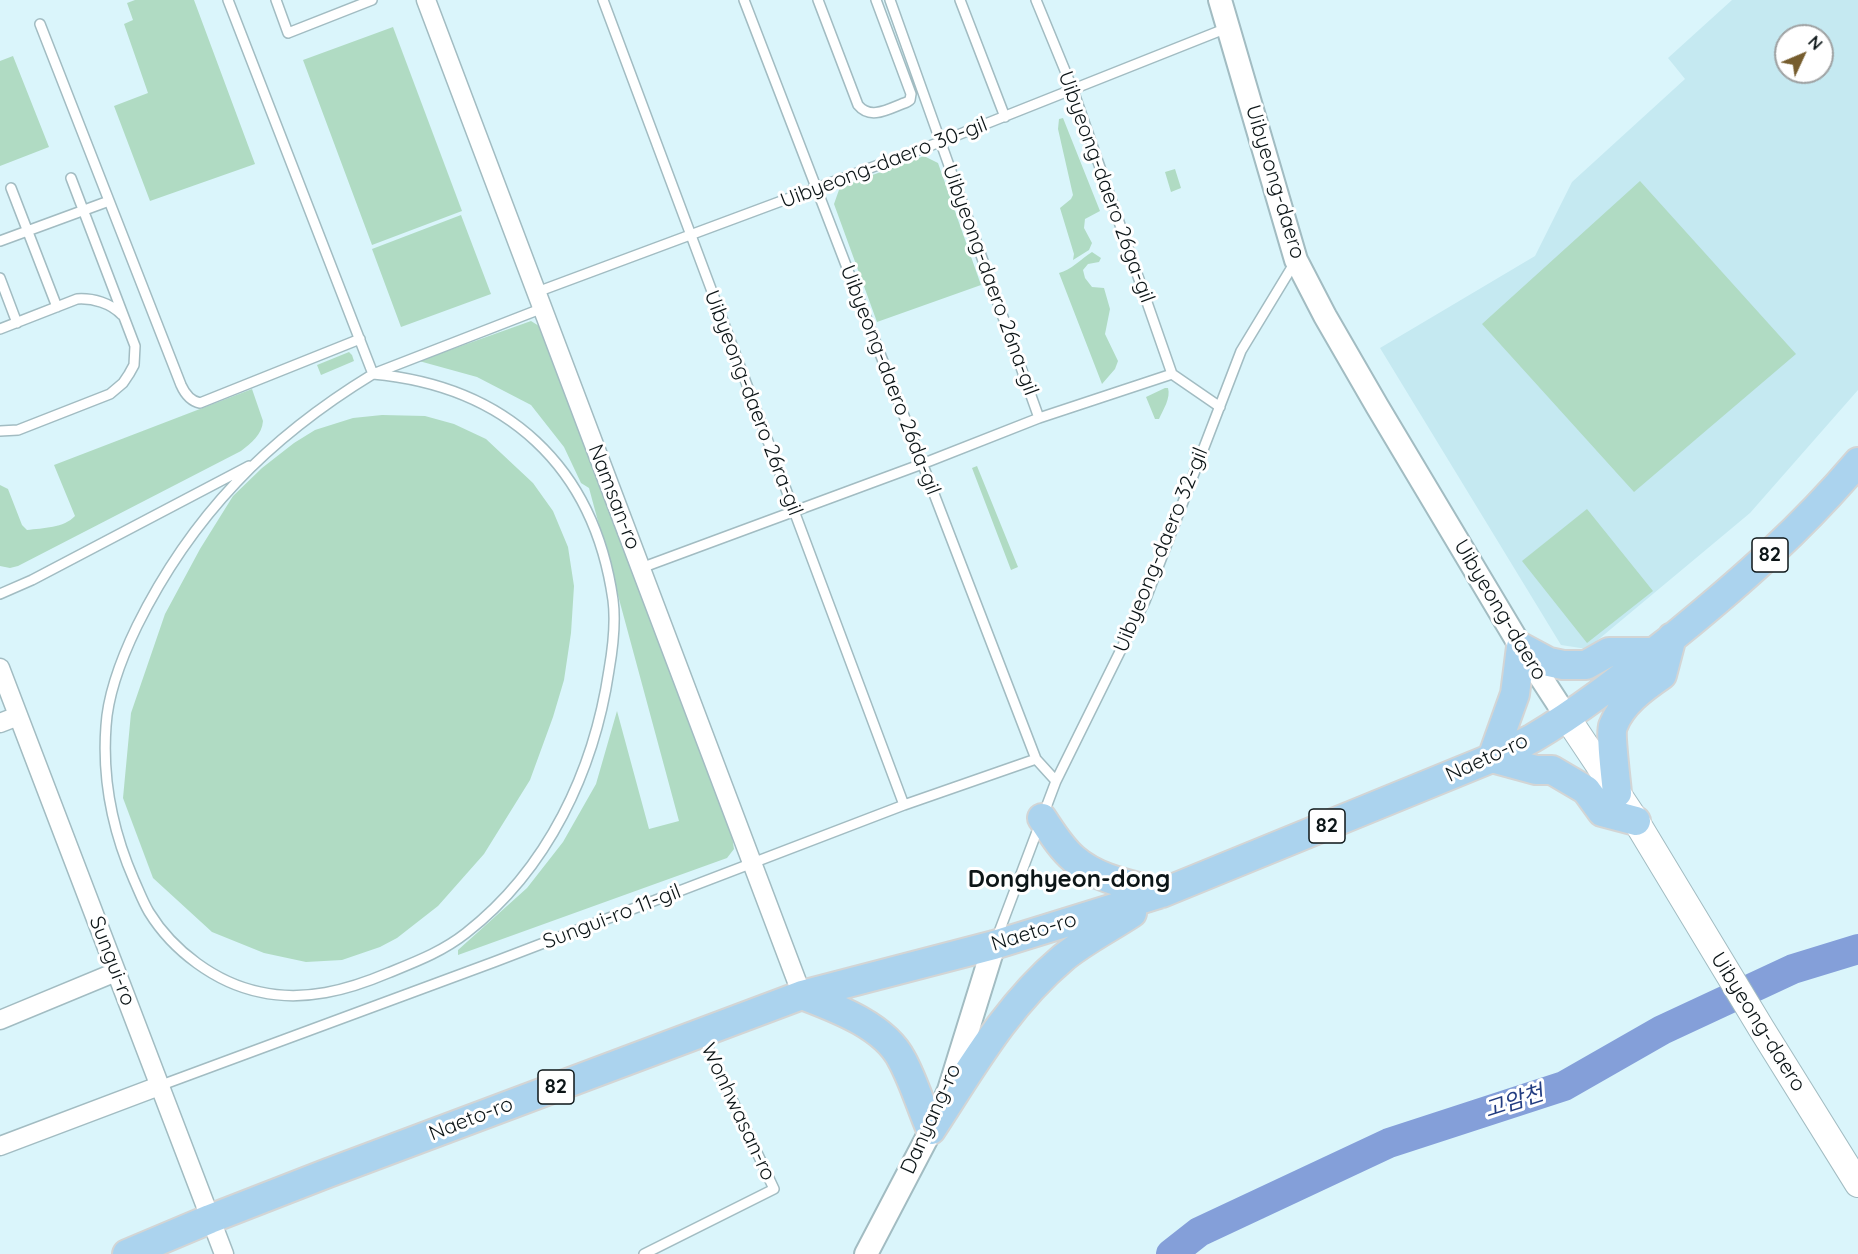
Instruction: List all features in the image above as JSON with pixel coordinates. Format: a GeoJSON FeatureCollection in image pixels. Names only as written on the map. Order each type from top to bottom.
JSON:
{"type":"FeatureCollection","features":[{"type":"Feature","properties":{"kind":"main road","name":"Naeto-ro"},"geometry":{"type":"LineString","coordinates":[[127,1254],[210,1219],[802,995],[994,945],[1162,893],[1492,758],[1533,738],[1603,691],[1736,586],[1785,542],[1858,462]]}},
{"type":"Feature","properties":{"kind":"main road"},"geometry":{"type":"LineString","coordinates":[[1617,793],[1612,728],[1623,710],[1644,687],[1662,675],[1663,645],[1609,652],[1586,665],[1563,665],[1548,662],[1521,647],[1515,694],[1492,758],[1536,770],[1552,770],[1586,790],[1602,812],[1636,821]]}},
{"type":"Feature","properties":{"kind":"main road","name":"Uibyeong-daero"},"geometry":{"type":"LineString","coordinates":[[1566,717],[1636,821],[1756,1021],[1858,1184]]}},
{"type":"Feature","properties":{"kind":"main road"},"geometry":{"type":"LineString","coordinates":[[1042,818],[1064,849],[1081,865],[1098,875],[1162,893]]}},
{"type":"Feature","properties":{"kind":"main road"},"geometry":{"type":"LineString","coordinates":[[931,1130],[1001,1023],[1024,995],[1064,957],[1162,893]]}},
{"type":"Feature","properties":{"kind":"main road"},"geometry":{"type":"LineString","coordinates":[[802,995],[840,1009],[872,1029],[892,1046],[902,1059],[931,1130]]}},
{"type":"Feature","properties":{"kind":"street","name":"Namsan-ro"},"geometry":{"type":"LineString","coordinates":[[426,0],[802,995]]}},
{"type":"Feature","properties":{"kind":"street","name":"Uibyeong-daero"},"geometry":{"type":"LineString","coordinates":[[1220,0],[1296,260],[1365,386],[1521,647],[1566,717]]}},
{"type":"Feature","properties":{"kind":"street","name":"Sungui-ro"},"geometry":{"type":"LineString","coordinates":[[0,668],[224,1254]]}},
{"type":"Feature","properties":{"kind":"street"},"geometry":{"type":"LineString","coordinates":[[0,723],[18,716]]}},
{"type":"Feature","properties":{"kind":"street","name":"Danyang-ro"},"geometry":{"type":"LineString","coordinates":[[866,1254],[931,1130],[948,1090],[994,945]]}},
{"type":"Feature","properties":{"kind":"street"},"geometry":{"type":"LineString","coordinates":[[0,1020],[116,972]]}},
{"type":"Feature","properties":{"kind":"street"},"geometry":{"type":"LineString","coordinates":[[0,1146],[159,1086]]}},
{"type":"Feature","properties":{"kind":"lane"},"geometry":{"type":"LineString","coordinates":[[228,0],[373,374],[404,376],[462,394],[502,414],[537,441],[559,465],[582,500],[604,555],[614,603],[613,643],[604,702],[592,745],[575,790],[541,853],[490,912],[463,936],[436,953],[364,983],[325,993],[274,996],[251,991],[204,969],[190,958],[148,911],[131,872],[110,810],[106,771],[106,723],[114,682],[131,640],[152,596],[178,553],[224,495],[256,462]]}},
{"type":"Feature","properties":{"kind":"lane"},"geometry":{"type":"LineString","coordinates":[[276,0],[288,33],[372,0]]}},
{"type":"Feature","properties":{"kind":"lane","name":"Uibyeong-daero 26ra-gil"},"geometry":{"type":"LineString","coordinates":[[603,0],[904,805]]}},
{"type":"Feature","properties":{"kind":"lane","name":"Uibyeong-daero 26da-gil"},"geometry":{"type":"LineString","coordinates":[[744,0],[1036,759]]}},
{"type":"Feature","properties":{"kind":"lane"},"geometry":{"type":"LineString","coordinates":[[818,0],[858,105],[863,111],[870,113],[907,102],[911,94],[876,0]]}},
{"type":"Feature","properties":{"kind":"lane","name":"Uibyeong-daero 26na-gil"},"geometry":{"type":"LineString","coordinates":[[890,0],[1039,418]]}},
{"type":"Feature","properties":{"kind":"lane"},"geometry":{"type":"LineString","coordinates":[[960,0],[1005,117]]}},
{"type":"Feature","properties":{"kind":"lane","name":"Uibyeong-daero 26ga-gil"},"geometry":{"type":"LineString","coordinates":[[1036,0],[1073,90],[1172,375]]}},
{"type":"Feature","properties":{"kind":"lane"},"geometry":{"type":"LineString","coordinates":[[40,24],[181,385],[184,392],[194,402],[200,403],[360,339]]}},
{"type":"Feature","properties":{"kind":"lane","name":"Uibyeong-daero 30-gil"},"geometry":{"type":"LineString","coordinates":[[256,462],[294,428],[333,398],[373,374],[690,236],[1005,117],[1229,27]]}},
{"type":"Feature","properties":{"kind":"lane"},"geometry":{"type":"LineString","coordinates":[[0,431],[18,430],[110,394],[123,383],[134,364],[135,346],[71,178]]}},
{"type":"Feature","properties":{"kind":"lane"},"geometry":{"type":"LineString","coordinates":[[11,188],[57,307]]}},
{"type":"Feature","properties":{"kind":"lane"},"geometry":{"type":"LineString","coordinates":[[0,241],[109,201]]}},
{"type":"Feature","properties":{"kind":"lane","name":"Uibyeong-daero 32-gil"},"geometry":{"type":"LineString","coordinates":[[994,945],[1056,781],[1145,601],[1241,351],[1296,260]]}},
{"type":"Feature","properties":{"kind":"lane"},"geometry":{"type":"LineString","coordinates":[[0,278],[17,323]]}},
{"type":"Feature","properties":{"kind":"lane"},"geometry":{"type":"LineString","coordinates":[[0,330],[77,299],[98,301],[119,312],[125,320]]}},
{"type":"Feature","properties":{"kind":"lane"},"geometry":{"type":"LineString","coordinates":[[641,568],[1039,418],[1172,375],[1220,407]]}},
{"type":"Feature","properties":{"kind":"lane"},"geometry":{"type":"LineString","coordinates":[[0,594],[32,580],[256,462]]}},
{"type":"Feature","properties":{"kind":"lane"},"geometry":{"type":"LineString","coordinates":[[1036,759],[1056,781]]}},
{"type":"Feature","properties":{"kind":"lane","name":"Sungui-ro 11-gil"},"geometry":{"type":"LineString","coordinates":[[159,1086],[495,962],[904,805],[1036,759]]}},
{"type":"Feature","properties":{"kind":"lane","name":"Wonhwasan-ro"},"geometry":{"type":"LineString","coordinates":[[644,1254],[774,1189],[701,1032]]}},
{"type":"Feature","properties":{"kind":"shaded area"},"geometry":{"type":"Polygon","coordinates":[[[1732,0],[1858,0],[1858,390],[1750,513],[1587,649],[1561,645],[1380,348],[1535,256],[1572,182],[1685,79],[1668,58],[1732,0]]]}},
{"type":"Feature","properties":{"kind":"green space"},"geometry":{"type":"Polygon","coordinates":[[[135,0],[194,0],[255,164],[150,201],[114,106],[148,93],[124,24],[133,20],[127,3],[135,0]]]}},
{"type":"Feature","properties":{"kind":"green space"},"geometry":{"type":"Polygon","coordinates":[[[393,27],[462,211],[372,245],[303,60],[393,27]]]}},
{"type":"Feature","properties":{"kind":"green space"},"geometry":{"type":"Polygon","coordinates":[[[13,56],[49,147],[0,166],[0,61],[13,56]]]}},
{"type":"Feature","properties":{"kind":"green space"},"geometry":{"type":"Polygon","coordinates":[[[1063,118],[1100,211],[1085,219],[1084,228],[1092,243],[1089,250],[1073,260],[1074,254],[1060,208],[1073,195],[1058,129],[1059,119],[1063,118]]]}},
{"type":"Feature","properties":{"kind":"green space"},"geometry":{"type":"Polygon","coordinates":[[[924,156],[938,163],[981,285],[877,322],[834,204],[840,187],[924,156]]]}},
{"type":"Feature","properties":{"kind":"green space"},"geometry":{"type":"Polygon","coordinates":[[[1175,169],[1181,188],[1171,192],[1165,172],[1175,169]]]}},
{"type":"Feature","properties":{"kind":"green space"},"geometry":{"type":"Polygon","coordinates":[[[1640,181],[1796,354],[1634,492],[1482,324],[1640,181]]]}},
{"type":"Feature","properties":{"kind":"green space"},"geometry":{"type":"Polygon","coordinates":[[[461,215],[491,294],[401,327],[372,249],[461,215]]]}},
{"type":"Feature","properties":{"kind":"green space"},"geometry":{"type":"Polygon","coordinates":[[[1092,252],[1101,258],[1099,262],[1088,264],[1083,270],[1085,278],[1092,287],[1104,288],[1110,309],[1105,334],[1118,361],[1115,369],[1102,384],[1059,273],[1072,267],[1092,252]]]}},
{"type":"Feature","properties":{"kind":"green space"},"geometry":{"type":"Polygon","coordinates":[[[531,321],[539,326],[732,836],[734,849],[727,858],[458,955],[458,950],[527,888],[563,842],[596,784],[617,711],[649,829],[679,821],[589,488],[581,483],[564,447],[531,405],[477,377],[419,361],[531,321]]]}},
{"type":"Feature","properties":{"kind":"green space"},"geometry":{"type":"Polygon","coordinates":[[[349,352],[354,361],[321,375],[317,365],[349,352]]]}},
{"type":"Feature","properties":{"kind":"green space"},"geometry":{"type":"Polygon","coordinates":[[[1168,388],[1169,392],[1168,400],[1159,419],[1155,419],[1146,397],[1168,388]]]}},
{"type":"Feature","properties":{"kind":"green space"},"geometry":{"type":"Polygon","coordinates":[[[252,389],[263,421],[261,430],[241,451],[18,566],[10,568],[0,566],[0,485],[8,489],[22,525],[27,530],[65,523],[75,516],[54,465],[252,389]]]}},
{"type":"Feature","properties":{"kind":"green space"},"geometry":{"type":"Polygon","coordinates":[[[382,415],[425,416],[454,424],[486,439],[533,483],[553,511],[568,547],[574,586],[571,633],[564,680],[530,780],[484,854],[438,906],[397,938],[380,947],[342,960],[306,962],[264,953],[212,932],[153,878],[123,798],[131,713],[165,614],[200,549],[233,496],[262,468],[315,430],[353,418],[382,415]]]}},
{"type":"Feature","properties":{"kind":"green space"},"geometry":{"type":"Polygon","coordinates":[[[977,466],[1018,567],[1011,570],[972,468],[977,466]]]}},
{"type":"Feature","properties":{"kind":"green space"},"geometry":{"type":"Polygon","coordinates":[[[1587,509],[1653,591],[1587,643],[1522,561],[1587,509]]]}},
{"type":"Feature","properties":{"kind":"waterway","name":"고암천"},"geometry":{"type":"LineString","coordinates":[[1171,1254],[1199,1232],[1389,1143],[1564,1086],[1662,1030],[1793,969],[1858,949]]}},
{"type":"Feature","properties":{"kind":"district","name":"Donghyeon-dong"},"geometry":{"type":"Point","coordinates":[1069,880]}}]}
